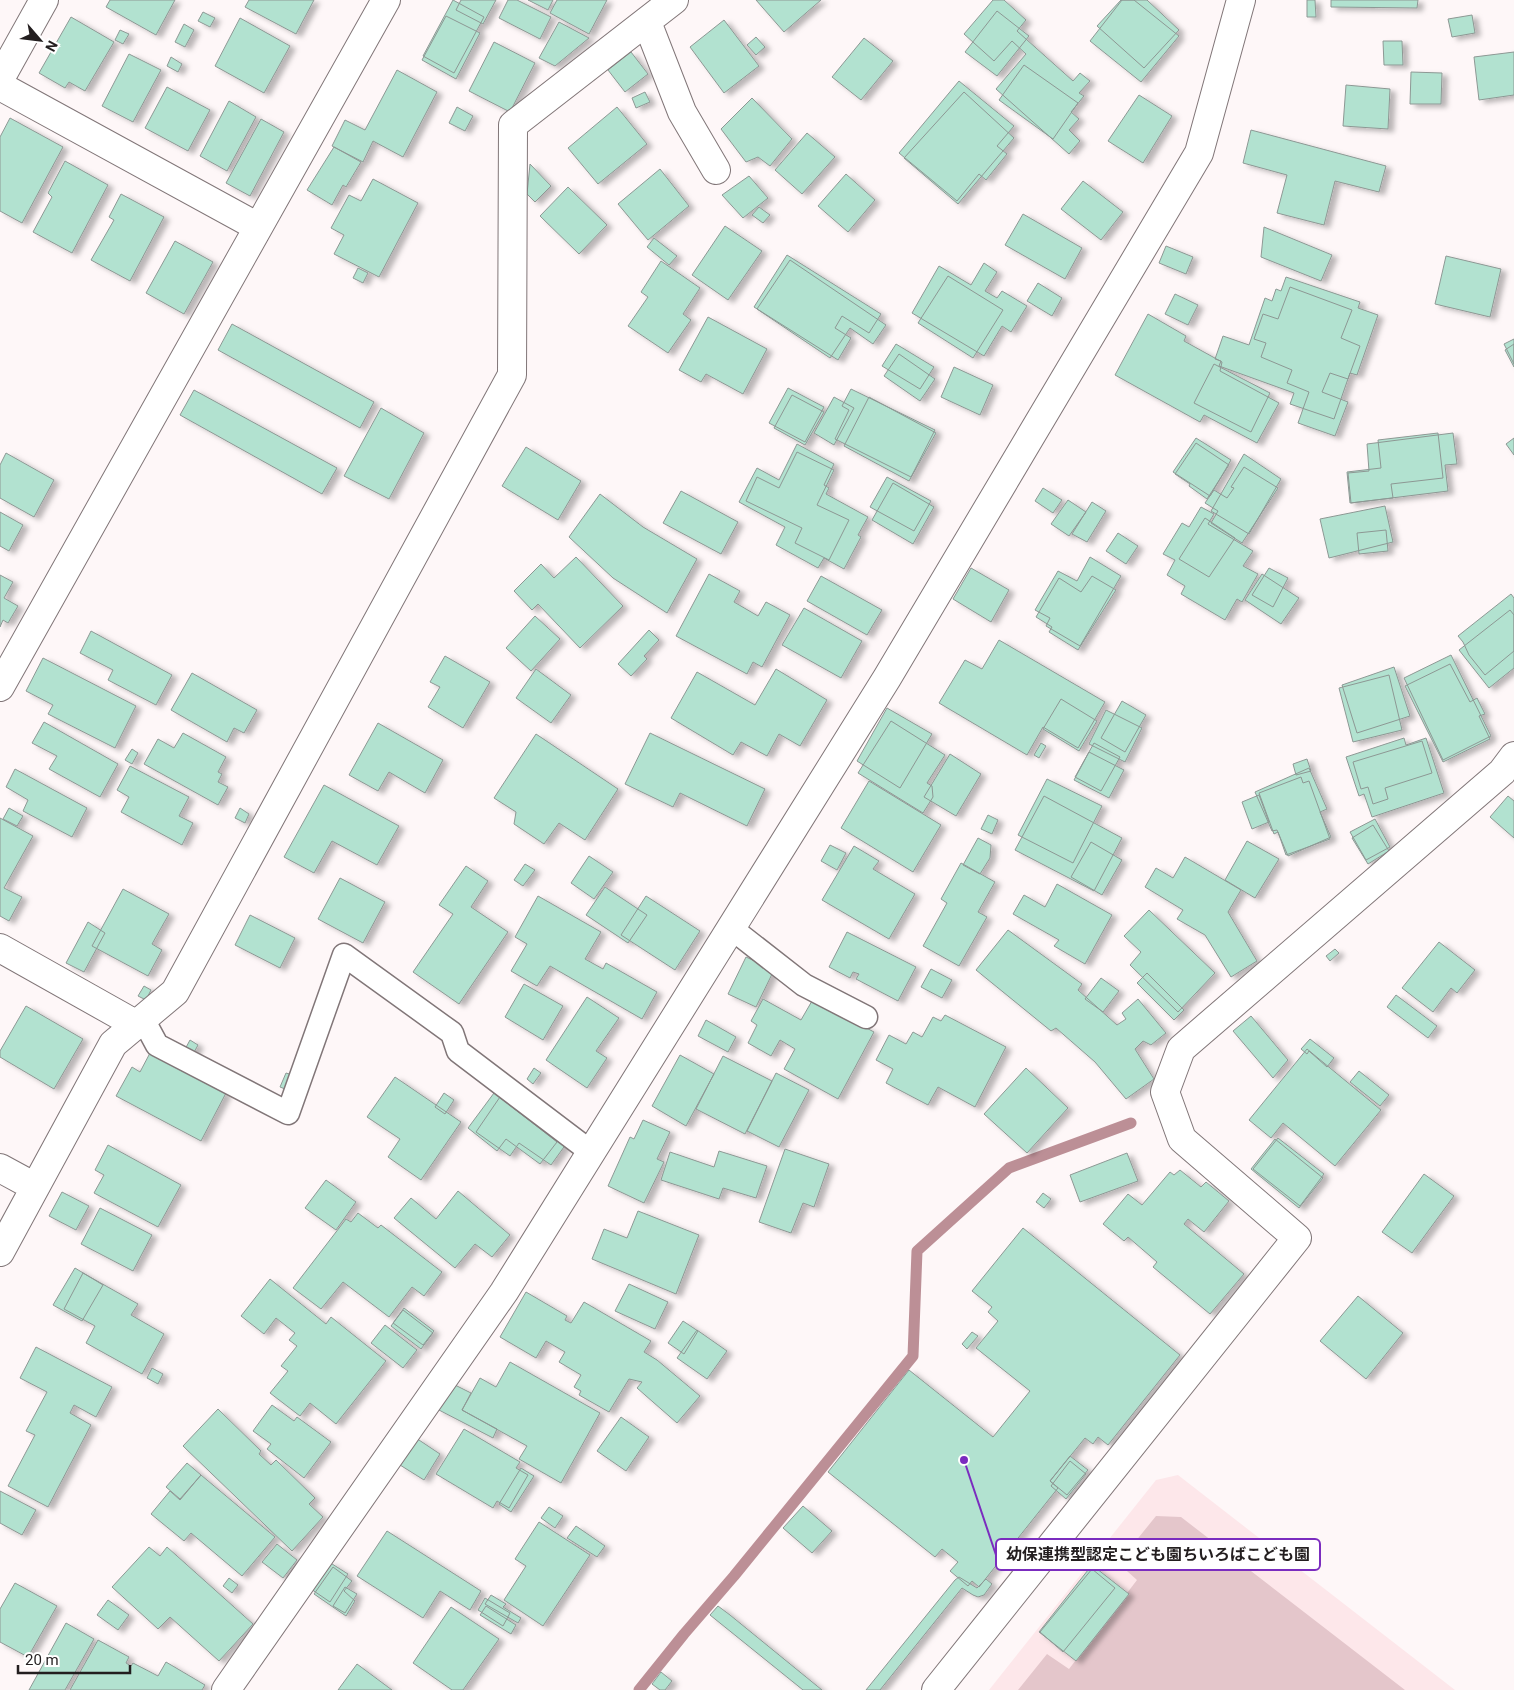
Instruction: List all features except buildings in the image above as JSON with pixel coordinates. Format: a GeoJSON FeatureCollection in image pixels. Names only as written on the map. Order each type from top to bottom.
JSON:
{"type":"FeatureCollection","features":[{"type":"Feature","properties":{"kind":"street"},"geometry":{"type":"LineString","coordinates":[[0,79],[44,0]]}},
{"type":"Feature","properties":{"kind":"street"},"geometry":{"type":"LineString","coordinates":[[0,687],[386,0]]}},
{"type":"Feature","properties":{"kind":"street"},"geometry":{"type":"LineString","coordinates":[[0,1252],[113,1044],[175,992],[512,375],[512,125],[674,0]]}},
{"type":"Feature","properties":{"kind":"street"},"geometry":{"type":"LineString","coordinates":[[226,1690],[504,1292],[887,678],[1198,154],[1241,0]]}},
{"type":"Feature","properties":{"kind":"street"},"geometry":{"type":"LineString","coordinates":[[647,22],[682,112],[716,170]]}},
{"type":"Feature","properties":{"kind":"street"},"geometry":{"type":"LineString","coordinates":[[0,86],[258,227]]}},
{"type":"Feature","properties":{"kind":"street"},"geometry":{"type":"LineString","coordinates":[[936,1690],[1297,1238],[1182,1138],[1165,1092],[1181,1049],[1510,770]]}},
{"type":"Feature","properties":{"kind":"street"},"geometry":{"type":"LineString","coordinates":[[0,948],[140,1022]]}},
{"type":"Feature","properties":{"kind":"street"},"geometry":{"type":"LineString","coordinates":[[0,1168],[35,1187]]}},
{"type":"Feature","properties":{"kind":"lane"},"geometry":{"type":"LineString","coordinates":[[731,928],[804,985],[866,1017]]}},
{"type":"Feature","properties":{"kind":"lane"},"geometry":{"type":"LineString","coordinates":[[140,1022],[157,1045],[288,1113],[344,956],[452,1034],[458,1051],[592,1152]]}},
{"type":"Feature","properties":{"kind":"shaded area"},"geometry":{"type":"Polygon","coordinates":[[[1178,1475],[1455,1690],[989,1690],[1156,1480],[1178,1475]]]}},
{"type":"Feature","properties":{"kind":"shaded area"},"geometry":{"type":"Polygon","coordinates":[[[1156,1516],[1181,1517],[1405,1690],[1018,1690],[1047,1654],[1069,1669],[1137,1580],[1118,1563],[1156,1516]]]}},
{"type":"Feature","properties":{"kind":"waterway"},"geometry":{"type":"LineString","coordinates":[[639,1690],[913,1356],[917,1251],[1009,1168],[1131,1123]]}},
{"type":"Feature","properties":{"kind":"place","name":"幼保連携型認定こども園ちいろばこども園"},"geometry":{"type":"Point","coordinates":[964,1460]}}]}
